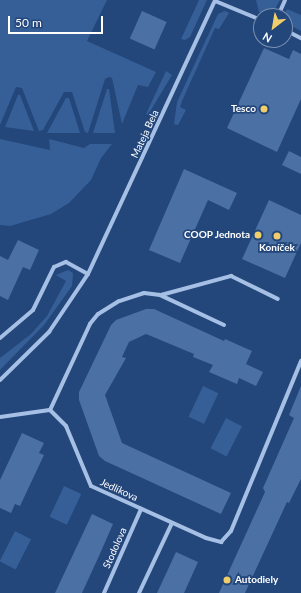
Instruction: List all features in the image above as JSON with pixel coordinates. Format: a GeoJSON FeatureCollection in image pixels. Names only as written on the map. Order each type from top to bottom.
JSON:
{"type":"FeatureCollection","features":[{"type":"Feature","properties":{"kind":"street"},"geometry":{"type":"LineString","coordinates":[[215,0],[253,17]]}},
{"type":"Feature","properties":{"kind":"street","name":"Mateja Bela"},"geometry":{"type":"LineString","coordinates":[[0,380],[49,332],[88,274],[215,0]]}},
{"type":"Feature","properties":{"kind":"street"},"geometry":{"type":"LineString","coordinates":[[0,338],[33,310],[54,267],[66,262],[88,274]]}},
{"type":"Feature","properties":{"kind":"street"},"geometry":{"type":"LineString","coordinates":[[160,295],[231,276],[278,299]]}},
{"type":"Feature","properties":{"kind":"street"},"geometry":{"type":"LineString","coordinates":[[0,417],[50,410],[90,324],[98,314],[131,296],[144,293],[160,295],[224,326]]}},
{"type":"Feature","properties":{"kind":"street","name":"Jedlíkova"},"geometry":{"type":"LineString","coordinates":[[50,410],[66,426],[88,482],[172,523],[206,538],[221,542],[231,531],[301,361]]}},
{"type":"Feature","properties":{"kind":"street","name":"Stodolova"},"geometry":{"type":"LineString","coordinates":[[104,593],[141,509]]}},
{"type":"Feature","properties":{"kind":"street"},"geometry":{"type":"LineString","coordinates":[[139,593],[172,523]]}},
{"type":"Feature","properties":{"kind":"shaded area"},"geometry":{"type":"Polygon","coordinates":[[[0,0],[107,0],[87,41],[156,72],[148,87],[138,85],[122,124],[112,78],[109,77],[105,79],[88,133],[85,132],[72,92],[64,92],[43,130],[39,131],[22,88],[16,87],[0,125],[0,0]]]}},
{"type":"Feature","properties":{"kind":"shaded area"},"geometry":{"type":"Polygon","coordinates":[[[199,0],[207,0],[190,37],[185,40],[181,39],[199,0]]]}},
{"type":"Feature","properties":{"kind":"shaded area"},"geometry":{"type":"Polygon","coordinates":[[[256,0],[280,0],[276,8],[258,8],[256,0]]]}},
{"type":"Feature","properties":{"kind":"shaded area"},"geometry":{"type":"Polygon","coordinates":[[[225,11],[229,13],[219,29],[215,28],[182,101],[180,107],[186,110],[178,125],[174,124],[177,102],[218,14],[225,11]]]}},
{"type":"Feature","properties":{"kind":"shaded area"},"geometry":{"type":"Polygon","coordinates":[[[293,12],[301,15],[301,31],[293,27],[293,12]]]}},
{"type":"Feature","properties":{"kind":"shaded area"},"geometry":{"type":"Polygon","coordinates":[[[166,71],[172,75],[148,115],[146,114],[166,71]]]}},
{"type":"Feature","properties":{"kind":"shaded area"},"geometry":{"type":"Polygon","coordinates":[[[107,89],[109,89],[115,133],[93,133],[107,89]]]}},
{"type":"Feature","properties":{"kind":"shaded area"},"geometry":{"type":"Polygon","coordinates":[[[18,95],[20,95],[34,131],[5,127],[18,95]]]}},
{"type":"Feature","properties":{"kind":"shaded area"},"geometry":{"type":"Polygon","coordinates":[[[66,98],[69,98],[80,133],[47,133],[66,98]]]}},
{"type":"Feature","properties":{"kind":"shaded area"},"geometry":{"type":"Polygon","coordinates":[[[0,139],[50,150],[49,139],[84,148],[90,144],[112,144],[101,158],[91,180],[69,203],[51,214],[10,226],[0,225],[0,139]]]}},
{"type":"Feature","properties":{"kind":"shaded area"},"geometry":{"type":"Polygon","coordinates":[[[68,270],[73,273],[72,286],[44,325],[0,370],[0,358],[31,334],[47,316],[66,281],[56,275],[68,270]]]}},
{"type":"Feature","properties":{"kind":"shaded area"},"geometry":{"type":"Polygon","coordinates":[[[203,386],[218,393],[204,424],[189,417],[203,386]]]}},
{"type":"Feature","properties":{"kind":"shaded area"},"geometry":{"type":"Polygon","coordinates":[[[226,418],[242,426],[227,456],[211,448],[226,418]]]}},
{"type":"Feature","properties":{"kind":"shaded area"},"geometry":{"type":"Polygon","coordinates":[[[64,486],[81,494],[67,525],[50,517],[64,486]]]}},
{"type":"Feature","properties":{"kind":"shaded area"},"geometry":{"type":"Polygon","coordinates":[[[15,531],[31,539],[16,569],[0,562],[15,531]]]}},
{"type":"Feature","properties":{"kind":"building"},"geometry":{"type":"Polygon","coordinates":[[[142,11],[167,22],[154,49],[130,38],[142,11]]]}},
{"type":"Feature","properties":{"kind":"building"},"geometry":{"type":"Polygon","coordinates":[[[264,48],[289,59],[293,50],[301,54],[301,99],[277,152],[227,128],[264,48]]]}},
{"type":"Feature","properties":{"kind":"building"},"geometry":{"type":"Polygon","coordinates":[[[289,151],[301,157],[301,174],[282,165],[289,151]]]}},
{"type":"Feature","properties":{"kind":"building"},"geometry":{"type":"Polygon","coordinates":[[[184,169],[237,193],[229,210],[208,200],[180,263],[149,250],[184,169]]]}},
{"type":"Feature","properties":{"kind":"building"},"geometry":{"type":"Polygon","coordinates":[[[269,200],[301,215],[301,243],[285,278],[242,259],[269,200]]]}},
{"type":"Feature","properties":{"kind":"building"},"geometry":{"type":"Polygon","coordinates":[[[18,240],[39,250],[30,270],[23,267],[8,300],[0,296],[0,256],[8,260],[18,240]]]}},
{"type":"Feature","properties":{"kind":"building"},"geometry":{"type":"Polygon","coordinates":[[[146,309],[154,309],[224,341],[225,339],[252,351],[246,364],[263,372],[256,386],[239,378],[237,384],[209,372],[213,365],[193,357],[194,354],[146,334],[129,342],[122,357],[126,358],[105,395],[122,443],[231,493],[221,514],[105,461],[99,456],[79,400],[79,392],[111,325],[116,320],[146,309]]]}},
{"type":"Feature","properties":{"kind":"building"},"geometry":{"type":"Polygon","coordinates":[[[301,386],[301,479],[289,503],[287,502],[245,593],[219,593],[265,492],[263,488],[294,418],[289,415],[301,386]]]}},
{"type":"Feature","properties":{"kind":"building"},"geometry":{"type":"Polygon","coordinates":[[[22,433],[44,443],[39,453],[44,455],[20,506],[15,504],[11,513],[0,508],[0,480],[22,433]]]}},
{"type":"Feature","properties":{"kind":"building"},"geometry":{"type":"Polygon","coordinates":[[[92,514],[113,524],[82,593],[55,593],[92,514]]]}},
{"type":"Feature","properties":{"kind":"building"},"geometry":{"type":"Polygon","coordinates":[[[176,552],[198,562],[184,593],[157,593],[176,552]]]}},
{"type":"Feature","properties":{"kind":"place","name":"Tesco"},"geometry":{"type":"Point","coordinates":[264,109]}},
{"type":"Feature","properties":{"kind":"place","name":"COOP Jednota"},"geometry":{"type":"Point","coordinates":[258,235]}},
{"type":"Feature","properties":{"kind":"place","name":"Koníček"},"geometry":{"type":"Point","coordinates":[277,236]}},
{"type":"Feature","properties":{"kind":"place","name":"Autodiely"},"geometry":{"type":"Point","coordinates":[227,580]}}]}
